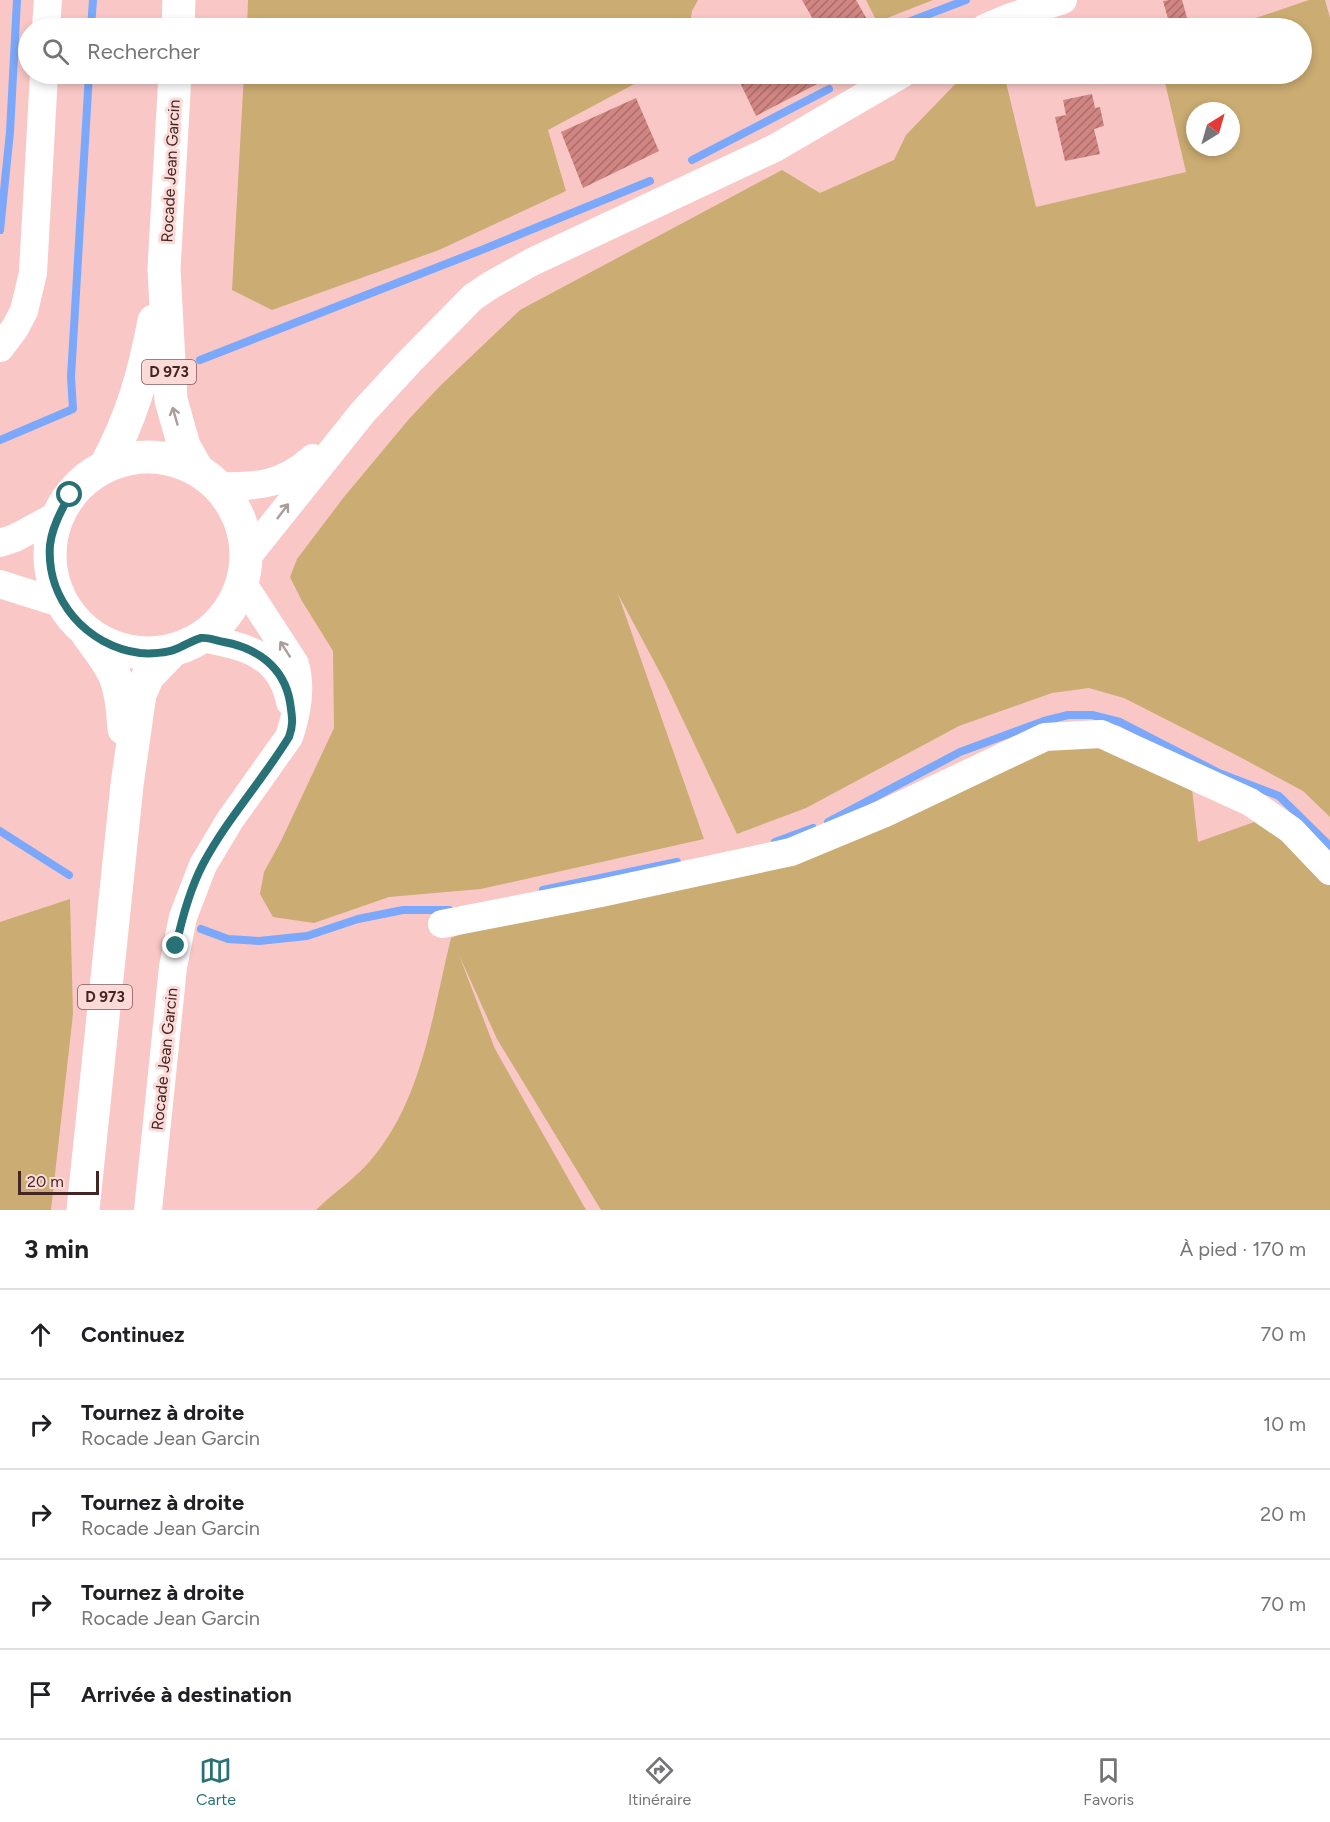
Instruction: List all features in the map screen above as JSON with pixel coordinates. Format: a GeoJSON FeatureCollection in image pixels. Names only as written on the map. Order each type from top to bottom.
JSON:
{"type":"FeatureCollection","features":[{"type":"Feature","properties":{"kind":"main road"},"geometry":{"type":"LineString","coordinates":[[178,18],[179,0]]}},
{"type":"Feature","properties":{"kind":"main road","name":"Rocade Jean Garcin"},"geometry":{"type":"LineString","coordinates":[[174,84],[164,269],[171,400],[184,446],[208,478]]}},
{"type":"Feature","properties":{"kind":"main road","name":"Rocade Jean Garcin"},"geometry":{"type":"LineString","coordinates":[[106,465],[132,411],[146,364],[164,269]]}},
{"type":"Feature","properties":{"kind":"main road"},"geometry":{"type":"LineString","coordinates":[[152,456],[176,460],[208,478],[235,507],[244,532],[245,570],[234,604],[220,623],[188,644],[142,653],[111,646],[83,629],[63,604],[52,576],[50,545],[58,515],[70,495],[86,478],[106,465],[129,458],[152,456]]}},
{"type":"Feature","properties":{"kind":"main road","name":"D 973"},"geometry":{"type":"LineString","coordinates":[[83,629],[112,666],[122,694],[127,785]]}},
{"type":"Feature","properties":{"kind":"main road","name":"D 973"},"geometry":{"type":"LineString","coordinates":[[82,1210],[127,785],[140,694],[148,676],[188,644]]}},
{"type":"Feature","properties":{"kind":"street"},"geometry":{"type":"LineString","coordinates":[[47,18],[48,0]]}},
{"type":"Feature","properties":{"kind":"street"},"geometry":{"type":"LineString","coordinates":[[1009,18],[1063,0]]}},
{"type":"Feature","properties":{"kind":"street"},"geometry":{"type":"LineString","coordinates":[[0,348],[24,311],[33,273],[43,84]]}},
{"type":"Feature","properties":{"kind":"street"},"geometry":{"type":"LineString","coordinates":[[208,478],[263,484],[285,478],[301,469],[363,412],[447,322],[491,285],[532,262],[775,148],[885,84]]}},
{"type":"Feature","properties":{"kind":"street"},"geometry":{"type":"LineString","coordinates":[[245,570],[363,412]]}},
{"type":"Feature","properties":{"kind":"street"},"geometry":{"type":"LineString","coordinates":[[0,543],[15,538],[58,515]]}},
{"type":"Feature","properties":{"kind":"street","name":"Rocade Jean Garcin"},"geometry":{"type":"LineString","coordinates":[[148,1210],[173,967],[183,917],[203,865],[230,820],[289,737],[300,690],[295,664],[245,570]]}},
{"type":"Feature","properties":{"kind":"street"},"geometry":{"type":"LineString","coordinates":[[0,584],[63,604]]}},
{"type":"Feature","properties":{"kind":"street"},"geometry":{"type":"LineString","coordinates":[[188,644],[234,644],[265,658],[280,675],[288,694],[293,724]]}},
{"type":"Feature","properties":{"kind":"street"},"geometry":{"type":"LineString","coordinates":[[442,924],[791,852],[885,813],[1045,737],[1101,734],[1250,802],[1291,830],[1330,871]]}},
{"type":"Feature","properties":{"kind":"shaded area"},"geometry":{"type":"Polygon","coordinates":[[[248,0],[698,0],[691,18],[247,18],[248,0]]]}},
{"type":"Feature","properties":{"kind":"shaded area"},"geometry":{"type":"Polygon","coordinates":[[[866,0],[933,0],[887,18],[875,18],[866,0]]]}},
{"type":"Feature","properties":{"kind":"shaded area"},"geometry":{"type":"Polygon","coordinates":[[[1309,0],[1325,0],[1330,18],[1330,817],[1303,791],[1238,756],[1124,698],[1089,688],[1052,693],[959,726],[806,808],[737,834],[665,682],[618,594],[704,839],[481,889],[389,897],[314,923],[273,917],[260,894],[264,872],[334,728],[333,651],[290,577],[297,559],[344,497],[409,419],[440,386],[520,310],[782,170],[820,193],[894,160],[906,135],[955,84],[1006,84],[1036,207],[1186,172],[1165,84],[1312,84],[1312,18],[1256,18],[1309,0]]]}},
{"type":"Feature","properties":{"kind":"shaded area"},"geometry":{"type":"Polygon","coordinates":[[[243,84],[634,84],[548,130],[566,191],[439,250],[272,310],[232,290],[243,84]]]}},
{"type":"Feature","properties":{"kind":"shaded area"},"geometry":{"type":"Polygon","coordinates":[[[1086,741],[1191,779],[1198,842],[1260,820],[1330,884],[1330,1210],[601,1210],[497,1039],[459,955],[495,1049],[586,1210],[316,1210],[370,1161],[388,1137],[402,1111],[423,1055],[451,938],[494,921],[782,859],[1026,751],[1086,741]]]}},
{"type":"Feature","properties":{"kind":"shaded area"},"geometry":{"type":"Polygon","coordinates":[[[70,899],[73,1014],[51,1210],[0,1210],[0,922],[70,899]]]}},
{"type":"Feature","properties":{"kind":"building"},"geometry":{"type":"Polygon","coordinates":[[[802,0],[856,0],[866,18],[812,18],[802,0]]]}},
{"type":"Feature","properties":{"kind":"building"},"geometry":{"type":"Polygon","coordinates":[[[1182,0],[1187,18],[1168,18],[1163,1],[1182,0]]]}},
{"type":"Feature","properties":{"kind":"building"},"geometry":{"type":"Polygon","coordinates":[[[741,84],[817,84],[756,116],[741,84]]]}},
{"type":"Feature","properties":{"kind":"building"},"geometry":{"type":"Polygon","coordinates":[[[1092,94],[1095,108],[1100,107],[1104,126],[1094,129],[1100,154],[1065,161],[1055,117],[1066,115],[1063,100],[1092,94]]]}},
{"type":"Feature","properties":{"kind":"building"},"geometry":{"type":"Polygon","coordinates":[[[636,98],[659,151],[583,188],[561,132],[636,98]]]}},
{"type":"Feature","properties":{"kind":"waterway"},"geometry":{"type":"LineString","coordinates":[[0,230],[10,132],[17,0]]}},
{"type":"Feature","properties":{"kind":"waterway"},"geometry":{"type":"LineString","coordinates":[[92,18],[93,0]]}},
{"type":"Feature","properties":{"kind":"waterway"},"geometry":{"type":"LineString","coordinates":[[919,18],[966,0]]}},
{"type":"Feature","properties":{"kind":"waterway"},"geometry":{"type":"LineString","coordinates":[[0,440],[73,409],[71,377],[88,84]]}},
{"type":"Feature","properties":{"kind":"waterway"},"geometry":{"type":"LineString","coordinates":[[692,160],[829,89]]}},
{"type":"Feature","properties":{"kind":"waterway"},"geometry":{"type":"LineString","coordinates":[[200,360],[484,249],[650,181]]}},
{"type":"Feature","properties":{"kind":"waterway"},"geometry":{"type":"LineString","coordinates":[[828,822],[960,752],[1044,721],[1068,715],[1092,715],[1120,722],[1219,773],[1279,796],[1330,846]]}},
{"type":"Feature","properties":{"kind":"waterway"},"geometry":{"type":"LineString","coordinates":[[775,842],[813,828]]}},
{"type":"Feature","properties":{"kind":"waterway"},"geometry":{"type":"LineString","coordinates":[[0,831],[69,875]]}},
{"type":"Feature","properties":{"kind":"waterway"},"geometry":{"type":"LineString","coordinates":[[543,890],[677,862]]}},
{"type":"Feature","properties":{"kind":"waterway"},"geometry":{"type":"LineString","coordinates":[[201,929],[228,939],[259,941],[307,936],[358,919],[403,910],[449,910]]}},
{"type":"Feature","properties":{"kind":"route"},"geometry":{"type":"LineString","coordinates":[[70,495],[58,515],[50,545],[52,576],[63,604],[83,629],[111,646],[142,653],[173,650],[202,638],[234,644],[265,658],[280,675],[288,694],[293,724],[289,737],[230,820],[203,865],[192,890],[176,946]]}}]}
